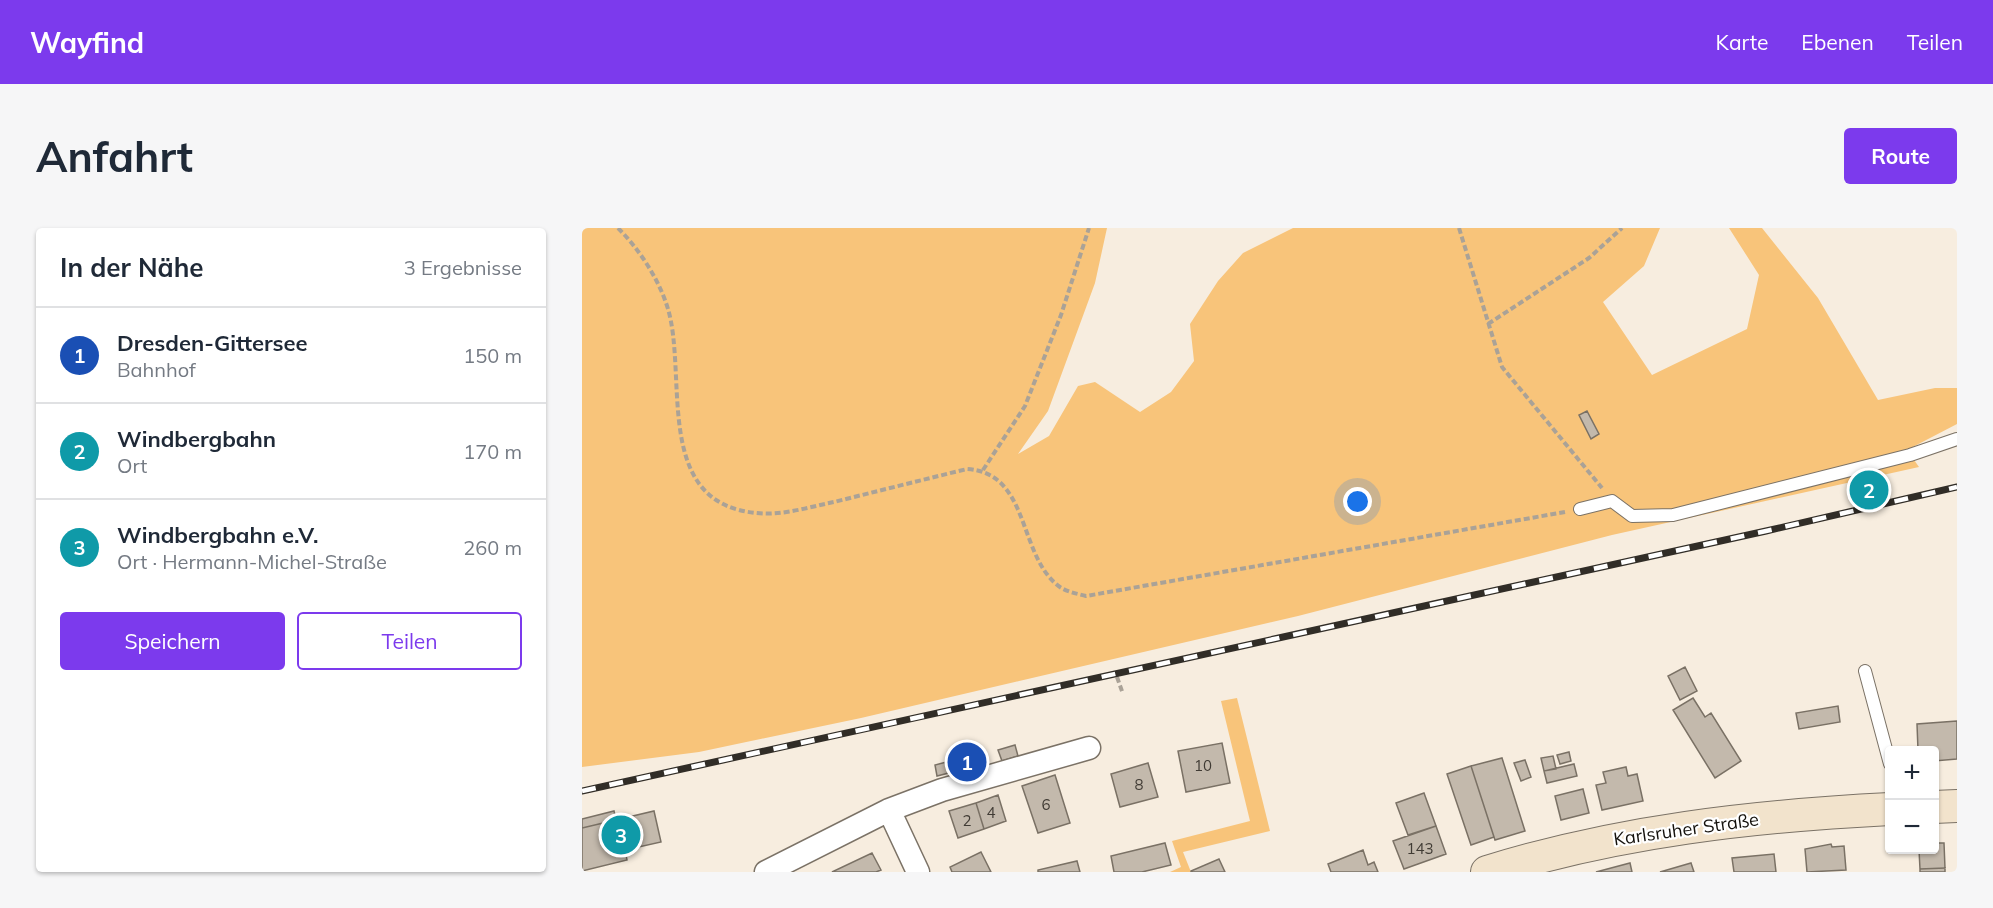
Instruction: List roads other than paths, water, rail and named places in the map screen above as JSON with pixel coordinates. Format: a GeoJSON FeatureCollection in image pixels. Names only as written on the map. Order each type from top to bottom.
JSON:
{"type":"FeatureCollection","features":[{"type":"Feature","properties":{"kind":"main road"},"geometry":{"type":"LineString","coordinates":[[1939,807],[1957,806]]}},
{"type":"Feature","properties":{"kind":"main road","name":"Karlsruher Straße"},"geometry":{"type":"LineString","coordinates":[[1487,872],[1612,839],[1704,824],[1885,808]]}},
{"type":"Feature","properties":{"kind":"street"},"geometry":{"type":"LineString","coordinates":[[766,872],[889,810],[942,790],[1089,748]]}},
{"type":"Feature","properties":{"kind":"street"},"geometry":{"type":"LineString","coordinates":[[889,810],[918,872]]}},
{"type":"Feature","properties":{"kind":"lane"},"geometry":{"type":"LineString","coordinates":[[1580,509],[1612,501],[1632,516],[1673,515],[1910,455],[1957,439]]}},
{"type":"Feature","properties":{"kind":"lane"},"geometry":{"type":"LineString","coordinates":[[1865,671],[1885,746]]}},
{"type":"Feature","properties":{"kind":"railway"},"geometry":{"type":"LineString","coordinates":[[582,791],[1957,487]]}},
{"type":"Feature","properties":{"kind":"place","name":"Windbergbahn"},"geometry":{"type":"Point","coordinates":[1869,490]}},
{"type":"Feature","properties":{"kind":"place","name":"Dresden-Gittersee"},"geometry":{"type":"Point","coordinates":[967,762]}},
{"type":"Feature","properties":{"kind":"place","name":"Windbergbahn e.V."},"geometry":{"type":"Point","coordinates":[621,835]}}]}
